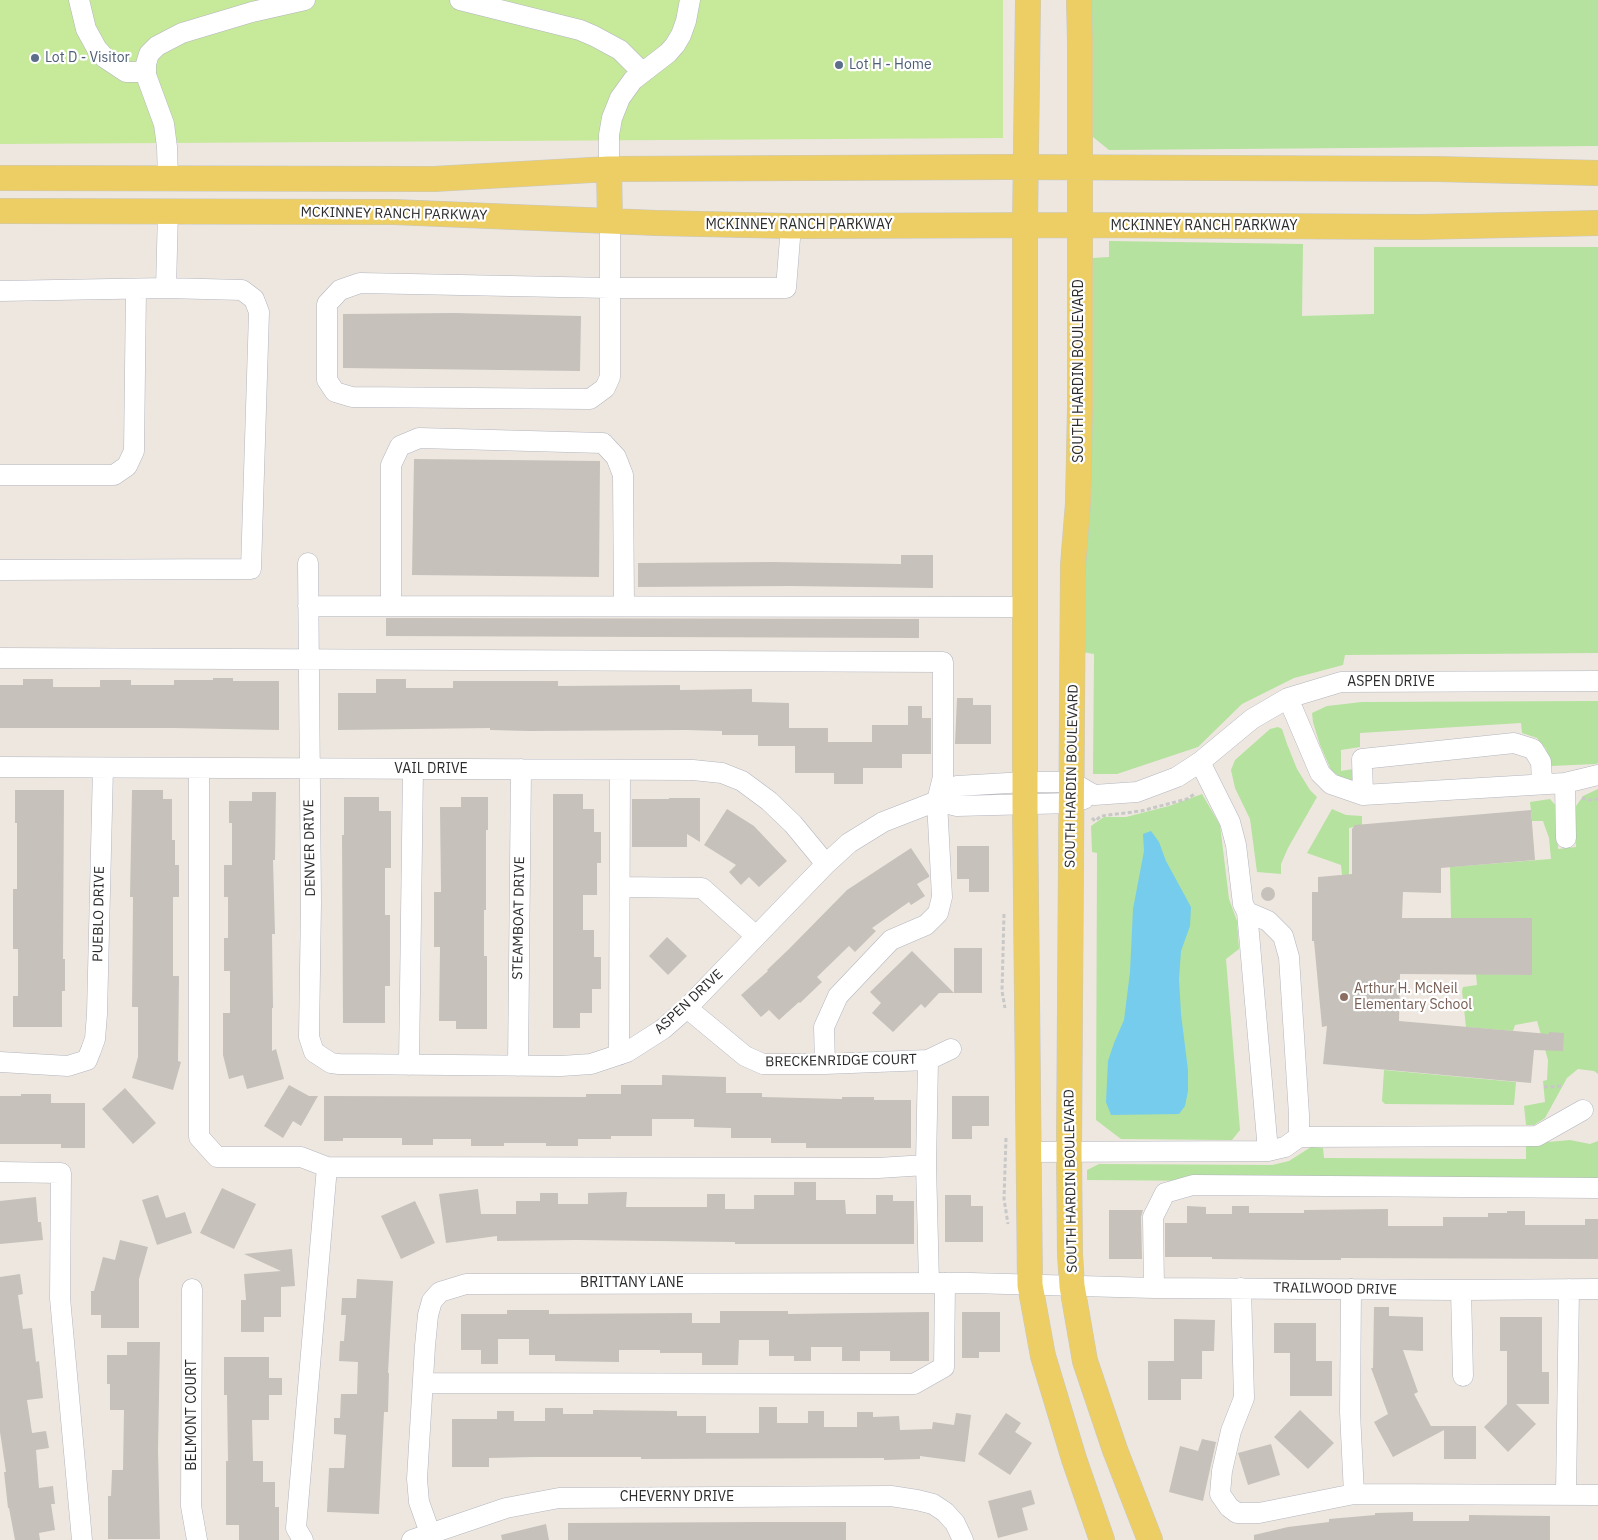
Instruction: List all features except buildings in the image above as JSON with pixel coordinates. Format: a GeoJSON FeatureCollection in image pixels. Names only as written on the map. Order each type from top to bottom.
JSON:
{"type":"FeatureCollection","features":[{"type":"Feature","properties":{"kind":"main road"},"geometry":{"type":"LineString","coordinates":[[1028,0],[1025,225],[1025,793],[1030,1285],[1043,1356],[1074,1460],[1102,1540]]}},
{"type":"Feature","properties":{"kind":"main road","name":"SOUTH HARDIN BOULEVARD"},"geometry":{"type":"LineString","coordinates":[[1079,0],[1080,407],[1078,503],[1073,564],[1081,798],[1069,1151],[1072,1286],[1085,1361],[1114,1450],[1150,1540]]}},
{"type":"Feature","properties":{"kind":"main road"},"geometry":{"type":"LineString","coordinates":[[0,178],[434,179],[609,169],[1026,167],[1436,169],[1598,174]]}},
{"type":"Feature","properties":{"kind":"main road"},"geometry":{"type":"LineString","coordinates":[[609,169],[610,221]]}},
{"type":"Feature","properties":{"kind":"main road"},"geometry":{"type":"LineString","coordinates":[[168,179],[168,211]]}},
{"type":"Feature","properties":{"kind":"main road","name":"MCKINNEY RANCH PARKWAY"},"geometry":{"type":"LineString","coordinates":[[0,211],[394,212],[711,225],[791,226],[1419,227],[1598,223]]}},
{"type":"Feature","properties":{"kind":"street"},"geometry":{"type":"LineString","coordinates":[[80,0],[86,29],[97,49],[105,58],[126,72],[146,72]]}},
{"type":"Feature","properties":{"kind":"street"},"geometry":{"type":"LineString","coordinates":[[168,179],[167,141],[164,124],[146,72],[147,58],[153,49],[182,33],[252,12],[305,0]]}},
{"type":"Feature","properties":{"kind":"street"},"geometry":{"type":"LineString","coordinates":[[460,0],[580,30],[620,50],[642,72]]}},
{"type":"Feature","properties":{"kind":"street"},"geometry":{"type":"LineString","coordinates":[[609,169],[609,135],[614,113],[626,88],[675,45],[686,21],[690,0]]}},
{"type":"Feature","properties":{"kind":"street"},"geometry":{"type":"LineString","coordinates":[[166,288],[168,211]]}},
{"type":"Feature","properties":{"kind":"street"},"geometry":{"type":"LineString","coordinates":[[610,221],[610,288],[610,377],[605,388],[590,399],[352,397],[335,392],[328,380],[326,304],[340,290],[360,283],[610,288],[786,288],[791,226]]}},
{"type":"Feature","properties":{"kind":"street"},"geometry":{"type":"LineString","coordinates":[[0,291],[166,288],[242,290],[254,299],[259,312],[251,569],[0,570]]}},
{"type":"Feature","properties":{"kind":"street"},"geometry":{"type":"LineString","coordinates":[[0,475],[114,475],[127,466],[134,451],[136,289]]}},
{"type":"Feature","properties":{"kind":"street"},"geometry":{"type":"LineString","coordinates":[[390,606],[390,465],[400,446],[419,438],[603,443],[616,457],[623,475],[624,606]]}},
{"type":"Feature","properties":{"kind":"street","name":"DENVER DRIVE"},"geometry":{"type":"LineString","coordinates":[[308,563],[309,1037]]}},
{"type":"Feature","properties":{"kind":"street"},"geometry":{"type":"LineString","coordinates":[[308,606],[1025,607]]}},
{"type":"Feature","properties":{"kind":"street"},"geometry":{"type":"LineString","coordinates":[[0,658],[943,662],[943,776],[937,801],[942,897],[938,913],[926,926],[891,940],[838,996],[824,1027],[825,1064]]}},
{"type":"Feature","properties":{"kind":"street","name":"ASPEN DRIVE"},"geometry":{"type":"LineString","coordinates":[[309,1037],[314,1052],[331,1062],[339,1064],[561,1066],[592,1064],[619,1055],[645,1042],[663,1029],[687,1008],[826,864],[849,843],[883,822],[937,801],[957,786],[1081,798],[1137,792],[1177,777],[1200,762],[1252,719],[1288,698],[1341,682],[1598,681]]}},
{"type":"Feature","properties":{"kind":"street"},"geometry":{"type":"LineString","coordinates":[[1288,698],[1320,773],[1331,784],[1362,795],[1565,783],[1598,775]]}},
{"type":"Feature","properties":{"kind":"street"},"geometry":{"type":"LineString","coordinates":[[1362,795],[1362,758],[1514,743],[1533,749],[1541,762],[1542,783]]}},
{"type":"Feature","properties":{"kind":"street"},"geometry":{"type":"LineString","coordinates":[[1200,762],[1230,822],[1236,844],[1243,904],[1247,912],[1268,1151]]}},
{"type":"Feature","properties":{"kind":"street","name":"VAIL DRIVE"},"geometry":{"type":"LineString","coordinates":[[0,767],[693,770],[722,773],[742,781],[769,801],[793,824],[826,864]]}},
{"type":"Feature","properties":{"kind":"street","name":"PUEBLO DRIVE"},"geometry":{"type":"LineString","coordinates":[[0,1062],[68,1066],[87,1060],[95,1039],[102,768]]}},
{"type":"Feature","properties":{"kind":"street"},"geometry":{"type":"LineString","coordinates":[[199,768],[199,1137],[217,1157],[301,1157],[327,1167],[878,1168],[926,1165]]}},
{"type":"Feature","properties":{"kind":"street"},"geometry":{"type":"LineString","coordinates":[[409,1065],[413,769]]}},
{"type":"Feature","properties":{"kind":"street","name":"STEAMBOAT DRIVE"},"geometry":{"type":"LineString","coordinates":[[518,1066],[521,769]]}},
{"type":"Feature","properties":{"kind":"street"},"geometry":{"type":"LineString","coordinates":[[619,1055],[620,770]]}},
{"type":"Feature","properties":{"kind":"street"},"geometry":{"type":"LineString","coordinates":[[1565,783],[1566,838]]}},
{"type":"Feature","properties":{"kind":"street"},"geometry":{"type":"LineString","coordinates":[[621,887],[702,888],[756,936]]}},
{"type":"Feature","properties":{"kind":"street"},"geometry":{"type":"LineString","coordinates":[[1247,912],[1268,921],[1282,936],[1289,957],[1299,1115],[1298,1137]]}},
{"type":"Feature","properties":{"kind":"street","name":"BRECKENRIDGE COURT"},"geometry":{"type":"LineString","coordinates":[[687,1008],[726,1042],[745,1056],[763,1064],[825,1064],[928,1060],[951,1048]]}},
{"type":"Feature","properties":{"kind":"street"},"geometry":{"type":"LineString","coordinates":[[423,1383],[914,1384],[944,1367],[926,1165],[928,1060]]}},
{"type":"Feature","properties":{"kind":"street"},"geometry":{"type":"LineString","coordinates":[[1029,1152],[1268,1151],[1285,1147],[1298,1137],[1537,1136],[1583,1110]]}},
{"type":"Feature","properties":{"kind":"street"},"geometry":{"type":"LineString","coordinates":[[303,1540],[296,1528],[327,1167]]}},
{"type":"Feature","properties":{"kind":"street"},"geometry":{"type":"LineString","coordinates":[[0,1172],[61,1173],[60,1298],[82,1540]]}},
{"type":"Feature","properties":{"kind":"street"},"geometry":{"type":"LineString","coordinates":[[1154,1288],[1153,1217],[1165,1193],[1193,1185],[1598,1188]]}},
{"type":"Feature","properties":{"kind":"street","name":"BRITTANY LANE"},"geometry":{"type":"LineString","coordinates":[[421,1537],[417,1479],[428,1315],[432,1301],[440,1292],[466,1284],[937,1283],[1072,1286]]}},
{"type":"Feature","properties":{"kind":"street","name":"TRAILWOOD DRIVE"},"geometry":{"type":"LineString","coordinates":[[1072,1286],[1461,1290],[1598,1289]]}},
{"type":"Feature","properties":{"kind":"street"},"geometry":{"type":"LineString","coordinates":[[1241,1288],[1244,1398],[1230,1431],[1222,1471],[1220,1494],[1229,1507],[1237,1513],[1258,1513],[1354,1494],[1598,1495]]}},
{"type":"Feature","properties":{"kind":"street","name":"BELMONT COURT"},"geometry":{"type":"LineString","coordinates":[[192,1289],[191,1506],[197,1540]]}},
{"type":"Feature","properties":{"kind":"street"},"geometry":{"type":"LineString","coordinates":[[1351,1289],[1350,1412],[1354,1494]]}},
{"type":"Feature","properties":{"kind":"street"},"geometry":{"type":"LineString","coordinates":[[1566,1494],[1569,1289]]}},
{"type":"Feature","properties":{"kind":"street"},"geometry":{"type":"LineString","coordinates":[[1461,1290],[1463,1376]]}},
{"type":"Feature","properties":{"kind":"street","name":"CHEVERNY DRIVE"},"geometry":{"type":"LineString","coordinates":[[421,1537],[506,1508],[533,1502],[578,1497],[891,1496],[933,1504],[945,1512],[955,1523],[963,1540]]}},
{"type":"Feature","properties":{"kind":"path"},"geometry":{"type":"LineString","coordinates":[[1081,798],[1095,821],[1100,816],[1124,814],[1187,799],[1209,781]]}},
{"type":"Feature","properties":{"kind":"path"},"geometry":{"type":"LineString","coordinates":[[1581,798],[1598,799]]}},
{"type":"Feature","properties":{"kind":"path"},"geometry":{"type":"LineString","coordinates":[[1544,1087],[1562,1086]]}},
{"type":"Feature","properties":{"kind":"green space"},"geometry":{"type":"Polygon","coordinates":[[[0,0],[1003,0],[1003,138],[0,144],[0,0]]]}},
{"type":"Feature","properties":{"kind":"green space"},"geometry":{"type":"Polygon","coordinates":[[[1090,0],[1598,0],[1598,146],[1109,150],[1093,137],[1090,0]]]}},
{"type":"Feature","properties":{"kind":"green space"},"geometry":{"type":"Polygon","coordinates":[[[1109,241],[1303,244],[1302,316],[1374,314],[1374,247],[1598,247],[1598,653],[1345,655],[1343,665],[1294,678],[1242,704],[1198,747],[1117,774],[1093,774],[1094,654],[1082,652],[1092,258],[1109,257],[1109,241]]]}},
{"type":"Feature","properties":{"kind":"green space"},"geometry":{"type":"Polygon","coordinates":[[[1598,701],[1598,763],[1596,764],[1550,766],[1546,749],[1537,738],[1522,733],[1521,723],[1360,733],[1360,747],[1341,750],[1341,771],[1353,769],[1353,781],[1344,780],[1331,770],[1320,745],[1312,713],[1327,706],[1362,702],[1598,701]]]}},
{"type":"Feature","properties":{"kind":"green space"},"geometry":{"type":"Polygon","coordinates":[[[1278,727],[1282,729],[1297,769],[1310,790],[1317,797],[1288,848],[1281,864],[1281,874],[1257,872],[1250,819],[1235,788],[1231,770],[1235,760],[1270,729],[1278,727]]]}},
{"type":"Feature","properties":{"kind":"green space"},"geometry":{"type":"Polygon","coordinates":[[[1598,789],[1598,1074],[1594,1071],[1578,1069],[1567,1078],[1545,1118],[1534,1125],[1526,1125],[1524,1106],[1545,1102],[1543,1081],[1547,1080],[1548,1060],[1537,1021],[1515,1025],[1513,1031],[1466,1027],[1462,991],[1463,987],[1477,985],[1476,974],[1532,975],[1532,919],[1451,918],[1450,867],[1551,859],[1549,838],[1543,821],[1532,821],[1530,802],[1550,799],[1557,807],[1558,849],[1576,847],[1574,809],[1583,796],[1598,789]]]}},
{"type":"Feature","properties":{"kind":"green space"},"geometry":{"type":"Polygon","coordinates":[[[1202,794],[1220,825],[1229,899],[1237,921],[1239,949],[1226,959],[1240,1130],[1232,1140],[1121,1139],[1096,1120],[1097,853],[1092,852],[1091,826],[1104,817],[1126,817],[1169,806],[1202,794]]]}},
{"type":"Feature","properties":{"kind":"green space"},"geometry":{"type":"Polygon","coordinates":[[[1332,809],[1346,815],[1362,816],[1362,825],[1349,828],[1349,875],[1342,875],[1341,865],[1307,853],[1332,809]]]}},
{"type":"Feature","properties":{"kind":"green space"},"geometry":{"type":"Polygon","coordinates":[[[1384,1070],[1516,1082],[1514,1105],[1385,1104],[1382,1101],[1384,1070]]]}},
{"type":"Feature","properties":{"kind":"green space"},"geometry":{"type":"Polygon","coordinates":[[[1570,1140],[1590,1144],[1598,1141],[1598,1184],[1087,1180],[1087,1170],[1099,1164],[1272,1165],[1289,1161],[1311,1147],[1323,1148],[1324,1158],[1526,1159],[1526,1144],[1570,1140]]]}},
{"type":"Feature","properties":{"kind":"water"},"geometry":{"type":"Polygon","coordinates":[[[1151,831],[1159,842],[1166,861],[1191,907],[1190,926],[1181,951],[1179,979],[1188,1070],[1188,1091],[1185,1106],[1179,1114],[1111,1115],[1106,1102],[1108,1061],[1124,1020],[1130,972],[1133,909],[1144,851],[1143,834],[1151,831]]]}},
{"type":"Feature","properties":{"kind":"place","name":"Lot D - Visitor"},"geometry":{"type":"Point","coordinates":[35,58]}},
{"type":"Feature","properties":{"kind":"place","name":"Lot H - Home"},"geometry":{"type":"Point","coordinates":[839,65]}},
{"type":"Feature","properties":{"kind":"place","name":"Arthur H. McNeil Elementary School"},"geometry":{"type":"Point","coordinates":[1344,997]}}]}
